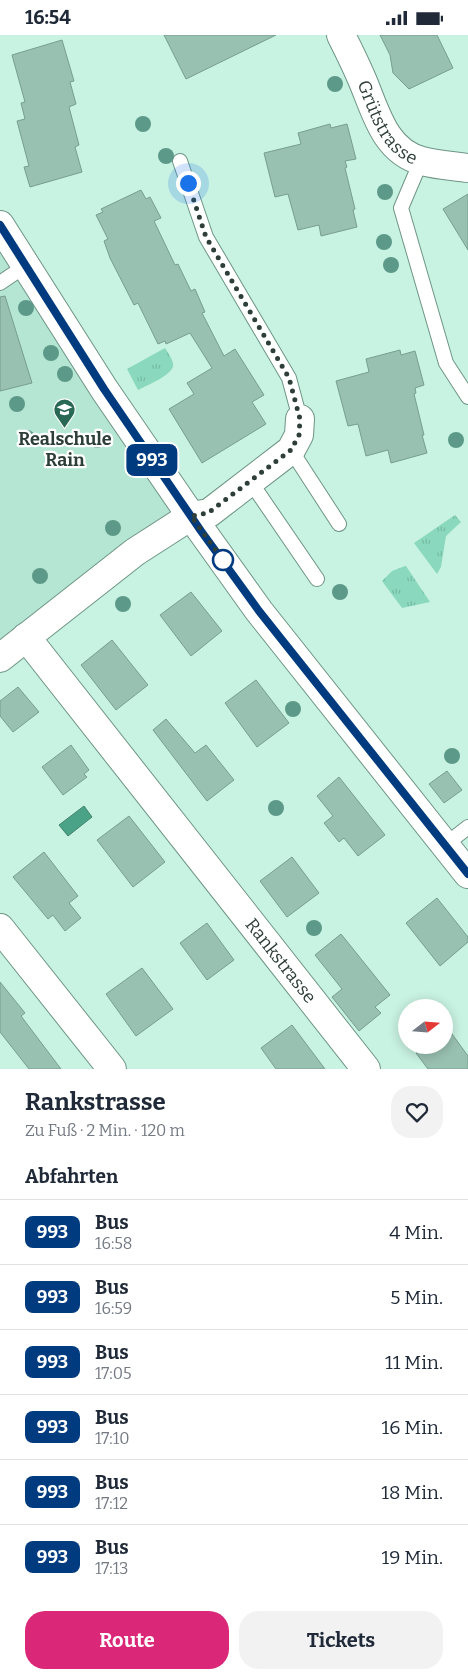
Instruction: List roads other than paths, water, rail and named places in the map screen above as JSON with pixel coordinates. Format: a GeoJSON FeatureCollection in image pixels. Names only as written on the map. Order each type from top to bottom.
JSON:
{"type":"FeatureCollection","features":[{"type":"Feature","properties":{"kind":"street","name":"Grütstrasse"},"geometry":{"type":"LineString","coordinates":[[341,35],[362,78],[377,120],[392,143],[406,154],[421,161],[468,167]]}},
{"type":"Feature","properties":{"kind":"street"},"geometry":{"type":"LineString","coordinates":[[0,225],[104,389],[259,611],[468,874]]}},
{"type":"Feature","properties":{"kind":"street"},"geometry":{"type":"LineString","coordinates":[[0,657],[135,552],[191,516],[208,513],[291,450],[299,435],[300,419]]}},
{"type":"Feature","properties":{"kind":"street","name":"Rankstrasse"},"geometry":{"type":"LineString","coordinates":[[26,637],[366,1069]]}},
{"type":"Feature","properties":{"kind":"street"},"geometry":{"type":"LineString","coordinates":[[0,927],[112,1069]]}},
{"type":"Feature","properties":{"kind":"lane"},"geometry":{"type":"LineString","coordinates":[[180,161],[206,237],[289,378],[300,419]]}},
{"type":"Feature","properties":{"kind":"lane"},"geometry":{"type":"LineString","coordinates":[[421,161],[401,208],[446,363],[468,397]]}},
{"type":"Feature","properties":{"kind":"lane"},"geometry":{"type":"LineString","coordinates":[[0,283],[25,266]]}},
{"type":"Feature","properties":{"kind":"lane"},"geometry":{"type":"LineString","coordinates":[[291,450],[339,524]]}},
{"type":"Feature","properties":{"kind":"lane"},"geometry":{"type":"LineString","coordinates":[[250,481],[317,579]]}},
{"type":"Feature","properties":{"kind":"lane"},"geometry":{"type":"LineString","coordinates":[[445,845],[468,827]]}},
{"type":"Feature","properties":{"kind":"place","name":"Realschule Rain"},"geometry":{"type":"Point","coordinates":[65,428]}}]}
